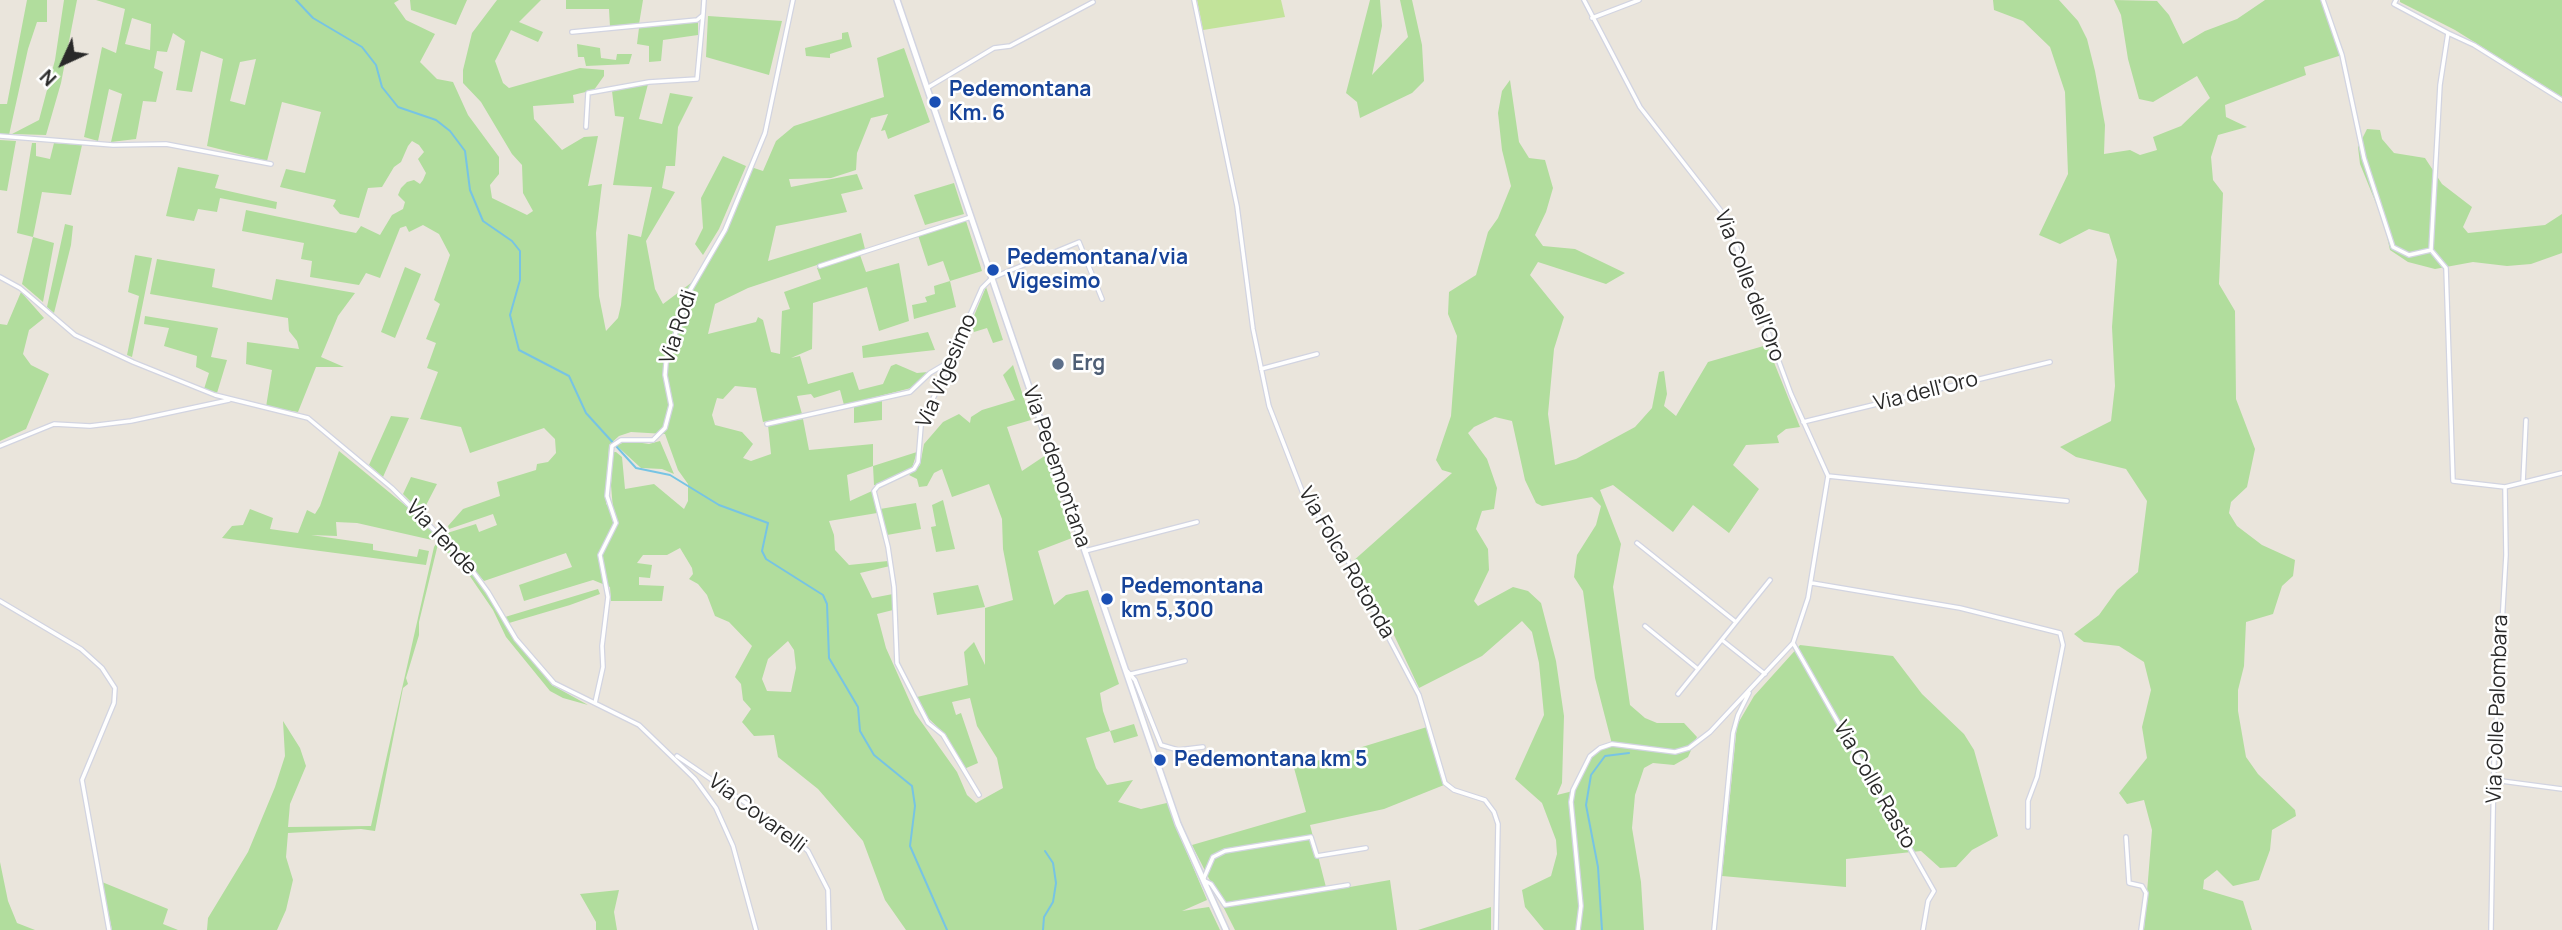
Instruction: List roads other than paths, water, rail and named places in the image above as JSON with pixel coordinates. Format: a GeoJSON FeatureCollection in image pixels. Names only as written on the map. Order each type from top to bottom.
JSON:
{"type":"FeatureCollection","features":[{"type":"Feature","properties":{"kind":"street"},"geometry":{"type":"LineString","coordinates":[[586,127],[587,93],[649,82],[697,79],[704,0]]}},
{"type":"Feature","properties":{"kind":"street","name":"Via Rodi"},"geometry":{"type":"LineString","coordinates":[[596,703],[603,669],[602,646],[608,597],[600,551],[616,523],[607,496],[614,443],[624,439],[653,440],[665,428],[671,405],[665,375],[666,363],[689,292],[725,230],[765,133],[793,0]]}},
{"type":"Feature","properties":{"kind":"street","name":"Via Pedemontana"},"geometry":{"type":"LineString","coordinates":[[897,0],[1179,826],[1226,930]]}},
{"type":"Feature","properties":{"kind":"street","name":"Via Folca Rotonda"},"geometry":{"type":"LineString","coordinates":[[1194,0],[1237,206],[1242,260],[1269,406],[1304,496],[1339,544],[1419,695],[1445,783],[1454,790],[1485,800],[1494,812],[1498,824],[1496,930]]}},
{"type":"Feature","properties":{"kind":"street","name":"Via Colle dell'Oro"},"geometry":{"type":"LineString","coordinates":[[1584,0],[1643,112],[1725,216],[1803,422],[1828,477]]}},
{"type":"Feature","properties":{"kind":"street"},"geometry":{"type":"LineString","coordinates":[[1592,18],[1639,0]]}},
{"type":"Feature","properties":{"kind":"street"},"geometry":{"type":"LineString","coordinates":[[2323,0],[2342,55],[2364,158],[2393,247],[2399,253],[2409,255],[2431,250]]}},
{"type":"Feature","properties":{"kind":"street"},"geometry":{"type":"LineString","coordinates":[[2396,0],[2394,4],[2474,45],[2562,100]]}},
{"type":"Feature","properties":{"kind":"street"},"geometry":{"type":"LineString","coordinates":[[927,88],[994,48],[1010,46],[1093,2]]}},
{"type":"Feature","properties":{"kind":"street"},"geometry":{"type":"LineString","coordinates":[[572,32],[697,20],[703,15]]}},
{"type":"Feature","properties":{"kind":"street"},"geometry":{"type":"LineString","coordinates":[[2448,33],[2440,85],[2431,250],[2446,268],[2453,481],[2505,487],[2562,473]]}},
{"type":"Feature","properties":{"kind":"street"},"geometry":{"type":"LineString","coordinates":[[0,136],[113,145],[166,144],[271,164]]}},
{"type":"Feature","properties":{"kind":"street"},"geometry":{"type":"LineString","coordinates":[[820,266],[971,216]]}},
{"type":"Feature","properties":{"kind":"street"},"geometry":{"type":"LineString","coordinates":[[992,278],[1079,242],[1102,299]]}},
{"type":"Feature","properties":{"kind":"street","name":"Via Tende"},"geometry":{"type":"LineString","coordinates":[[0,277],[20,288],[75,335],[210,394],[295,413],[321,427],[410,503],[466,562],[488,592],[516,639],[550,679],[566,692],[635,722],[671,753],[698,782],[720,816],[742,871],[757,930]]}},
{"type":"Feature","properties":{"kind":"street","name":"Via Vigesimo"},"geometry":{"type":"LineString","coordinates":[[979,795],[943,735],[928,723],[897,663],[894,587],[874,491],[915,468],[918,463],[921,426],[982,288],[992,278]]}},
{"type":"Feature","properties":{"kind":"street"},"geometry":{"type":"LineString","coordinates":[[1261,369],[1317,354]]}},
{"type":"Feature","properties":{"kind":"street"},"geometry":{"type":"LineString","coordinates":[[767,424],[910,392],[918,388],[930,373],[952,360]]}},
{"type":"Feature","properties":{"kind":"street","name":"Via dell'Oro"},"geometry":{"type":"LineString","coordinates":[[1803,422],[2050,362]]}},
{"type":"Feature","properties":{"kind":"street"},"geometry":{"type":"LineString","coordinates":[[0,446],[54,424],[90,426],[131,421],[230,400]]}},
{"type":"Feature","properties":{"kind":"street"},"geometry":{"type":"LineString","coordinates":[[2523,482],[2526,421]]}},
{"type":"Feature","properties":{"kind":"street"},"geometry":{"type":"LineString","coordinates":[[1578,930],[1581,906],[1571,802],[1573,790],[1590,756],[1600,748],[1616,744],[1646,750],[1681,751],[1710,732],[1793,643],[1811,582],[1828,477],[2067,501]]}},
{"type":"Feature","properties":{"kind":"street","name":"Via Colle Palombara"},"geometry":{"type":"LineString","coordinates":[[2492,929],[2494,780],[2506,555],[2505,487]]}},
{"type":"Feature","properties":{"kind":"street"},"geometry":{"type":"LineString","coordinates":[[1085,551],[1197,522]]}},
{"type":"Feature","properties":{"kind":"street"},"geometry":{"type":"LineString","coordinates":[[1637,543],[1736,622]]}},
{"type":"Feature","properties":{"kind":"street"},"geometry":{"type":"LineString","coordinates":[[1678,694],[1770,580]]}},
{"type":"Feature","properties":{"kind":"street"},"geometry":{"type":"LineString","coordinates":[[1811,582],[1960,608],[2050,629],[2061,635],[2063,645],[2052,705],[2027,808],[2028,827]]}},
{"type":"Feature","properties":{"kind":"street"},"geometry":{"type":"LineString","coordinates":[[0,601],[81,649],[102,668],[115,688],[114,703],[82,780],[109,930]]}},
{"type":"Feature","properties":{"kind":"street"},"geometry":{"type":"LineString","coordinates":[[1644,626],[1698,668]]}},
{"type":"Feature","properties":{"kind":"street"},"geometry":{"type":"LineString","coordinates":[[1722,640],[1765,674]]}},
{"type":"Feature","properties":{"kind":"street","name":"Via Colle Rasto"},"geometry":{"type":"LineString","coordinates":[[1793,643],[1934,891],[1928,901],[1923,930]]}},
{"type":"Feature","properties":{"kind":"street"},"geometry":{"type":"LineString","coordinates":[[1131,674],[1185,661]]}},
{"type":"Feature","properties":{"kind":"street"},"geometry":{"type":"LineString","coordinates":[[1126,669],[1131,674],[1161,745],[1178,750],[1203,747]]}},
{"type":"Feature","properties":{"kind":"street"},"geometry":{"type":"LineString","coordinates":[[1713,930],[1733,733],[1744,700],[1757,683]]}},
{"type":"Feature","properties":{"kind":"street","name":"Via Covarelli"},"geometry":{"type":"LineString","coordinates":[[671,753],[776,824],[808,851],[828,890],[829,930]]}},
{"type":"Feature","properties":{"kind":"street"},"geometry":{"type":"LineString","coordinates":[[2494,780],[2562,789]]}},
{"type":"Feature","properties":{"kind":"street"},"geometry":{"type":"LineString","coordinates":[[1348,885],[1225,905],[1212,884],[1203,880],[1213,857],[1225,851],[1311,837],[1317,856],[1366,848]]}},
{"type":"Feature","properties":{"kind":"street"},"geometry":{"type":"LineString","coordinates":[[2126,837],[2129,883],[2142,886],[2146,893],[2141,930]]}},
{"type":"Feature","properties":{"kind":"waterway"},"geometry":{"type":"LineString","coordinates":[[296,0],[313,18],[362,47],[376,65],[382,87],[398,107],[436,120],[450,131],[465,151],[470,190],[483,221],[512,241],[520,251],[520,280],[510,315],[519,350],[569,376],[586,413],[636,468],[670,475],[719,505],[768,523],[762,551],[766,559],[823,595],[827,604],[829,658],[858,707],[860,731],[874,755],[912,786],[915,806],[910,846],[947,930]]}},
{"type":"Feature","properties":{"kind":"waterway"},"geometry":{"type":"LineString","coordinates":[[1602,930],[1598,867],[1586,805],[1591,775],[1605,756],[1629,753]]}},
{"type":"Feature","properties":{"kind":"waterway"},"geometry":{"type":"LineString","coordinates":[[1043,930],[1044,917],[1053,902],[1056,883],[1053,863],[1045,851]]}},
{"type":"Feature","properties":{"kind":"place","name":"Pedemontana Km. 6"},"geometry":{"type":"Point","coordinates":[935,102]}},
{"type":"Feature","properties":{"kind":"place","name":"Pedemontana/via Vigesimo"},"geometry":{"type":"Point","coordinates":[993,270]}},
{"type":"Feature","properties":{"kind":"place","name":"Erg"},"geometry":{"type":"Point","coordinates":[1058,364]}},
{"type":"Feature","properties":{"kind":"place","name":"Pedemontana km 5,300"},"geometry":{"type":"Point","coordinates":[1107,599]}},
{"type":"Feature","properties":{"kind":"place","name":"Pedemontana km 5"},"geometry":{"type":"Point","coordinates":[1160,760]}}]}
